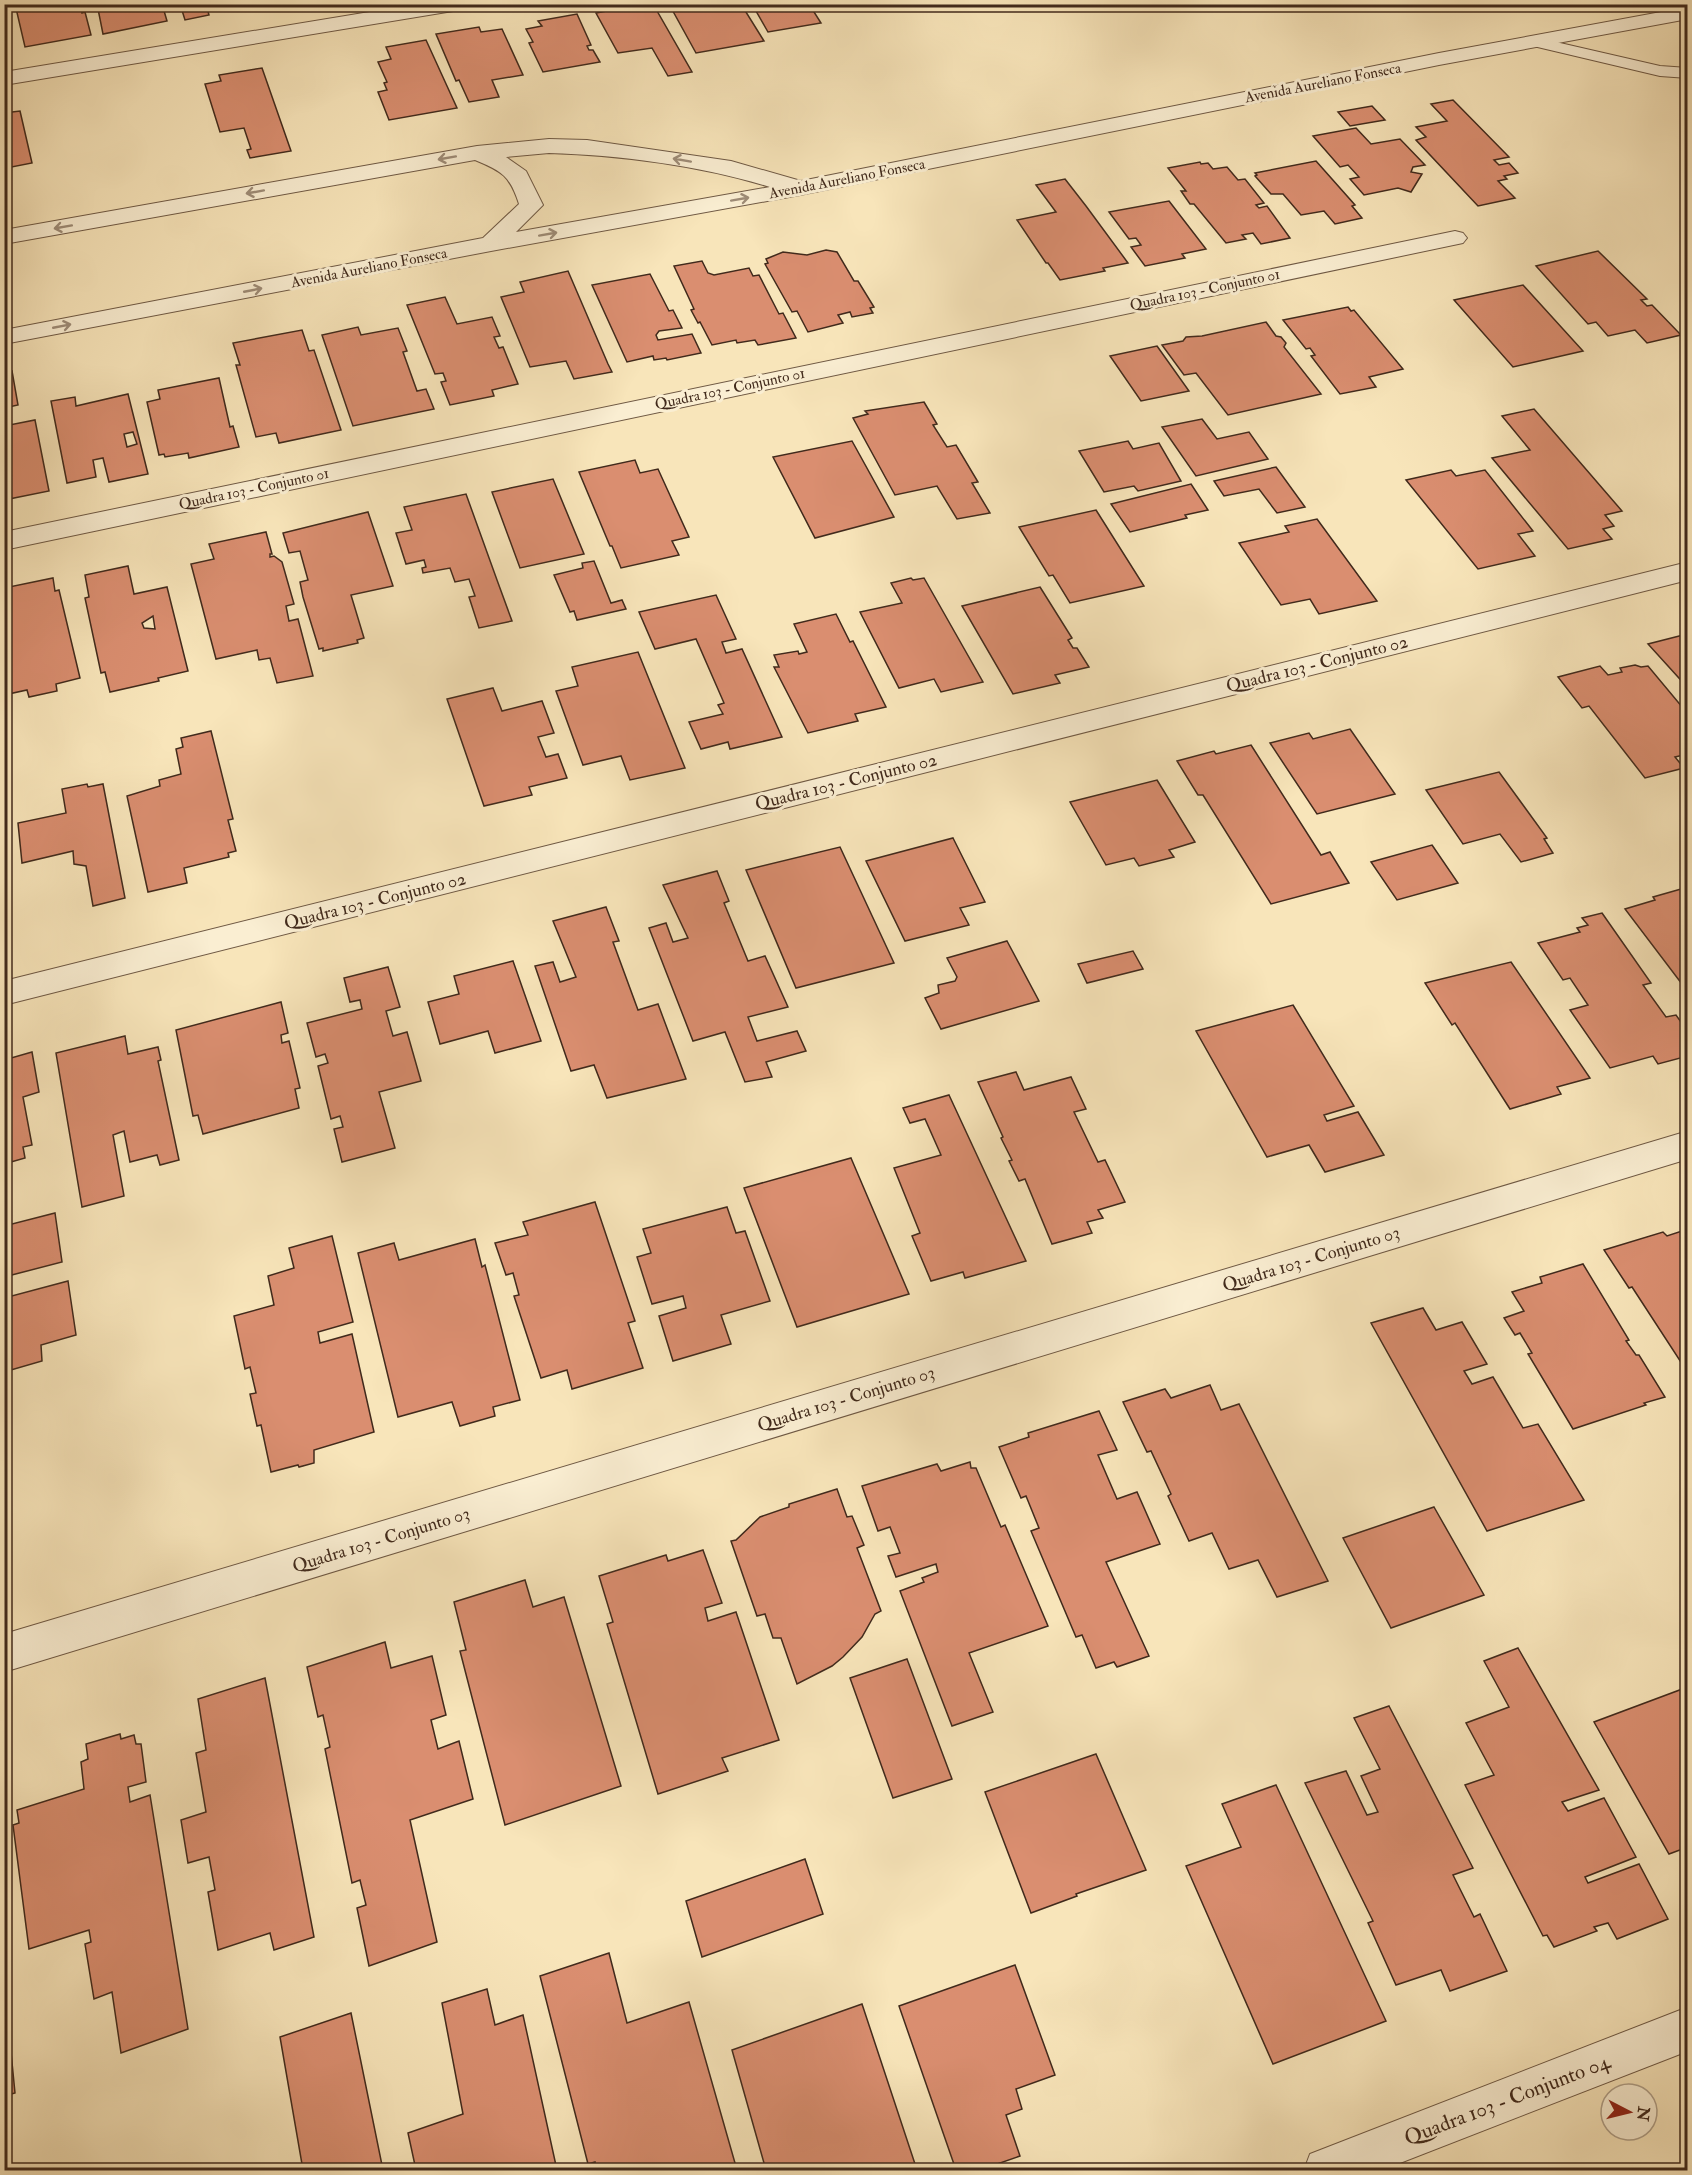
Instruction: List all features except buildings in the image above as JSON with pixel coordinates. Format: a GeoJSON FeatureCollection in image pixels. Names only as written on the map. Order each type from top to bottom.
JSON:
{"type":"FeatureCollection","features":[{"type":"Feature","properties":{"kind":"street"},"geometry":{"type":"LineString","coordinates":[[4,79],[459,4]]}},
{"type":"Feature","properties":{"kind":"street","name":"Avenida Aureliano Fonseca"},"geometry":{"type":"LineString","coordinates":[[4,337],[491,244],[800,188],[1688,13]]}},
{"type":"Feature","properties":{"kind":"street"},"geometry":{"type":"LineString","coordinates":[[4,237],[477,153],[549,146],[587,147],[730,168],[800,188]]}},
{"type":"Feature","properties":{"kind":"street"},"geometry":{"type":"LineString","coordinates":[[477,153],[512,168],[524,182],[531,205],[491,244]]}},
{"type":"Feature","properties":{"kind":"street","name":"Quadra 103 - Conjunto 01"},"geometry":{"type":"LineString","coordinates":[[4,541],[1455,238]]}},
{"type":"Feature","properties":{"kind":"street","name":"Quadra 103 - Conjunto 02"},"geometry":{"type":"LineString","coordinates":[[4,993],[1688,571]]}},
{"type":"Feature","properties":{"kind":"street","name":"Quadra 103 - Conjunto 03"},"geometry":{"type":"LineString","coordinates":[[4,1653],[1688,1145]]}},
{"type":"Feature","properties":{"kind":"street","name":"Quadra 103 - Conjunto 04"},"geometry":{"type":"LineString","coordinates":[[1326,2170],[1688,2029]]}},
{"type":"Feature","properties":{"kind":"lane"},"geometry":{"type":"LineString","coordinates":[[1534,42],[1660,71],[1688,73]]}}]}
